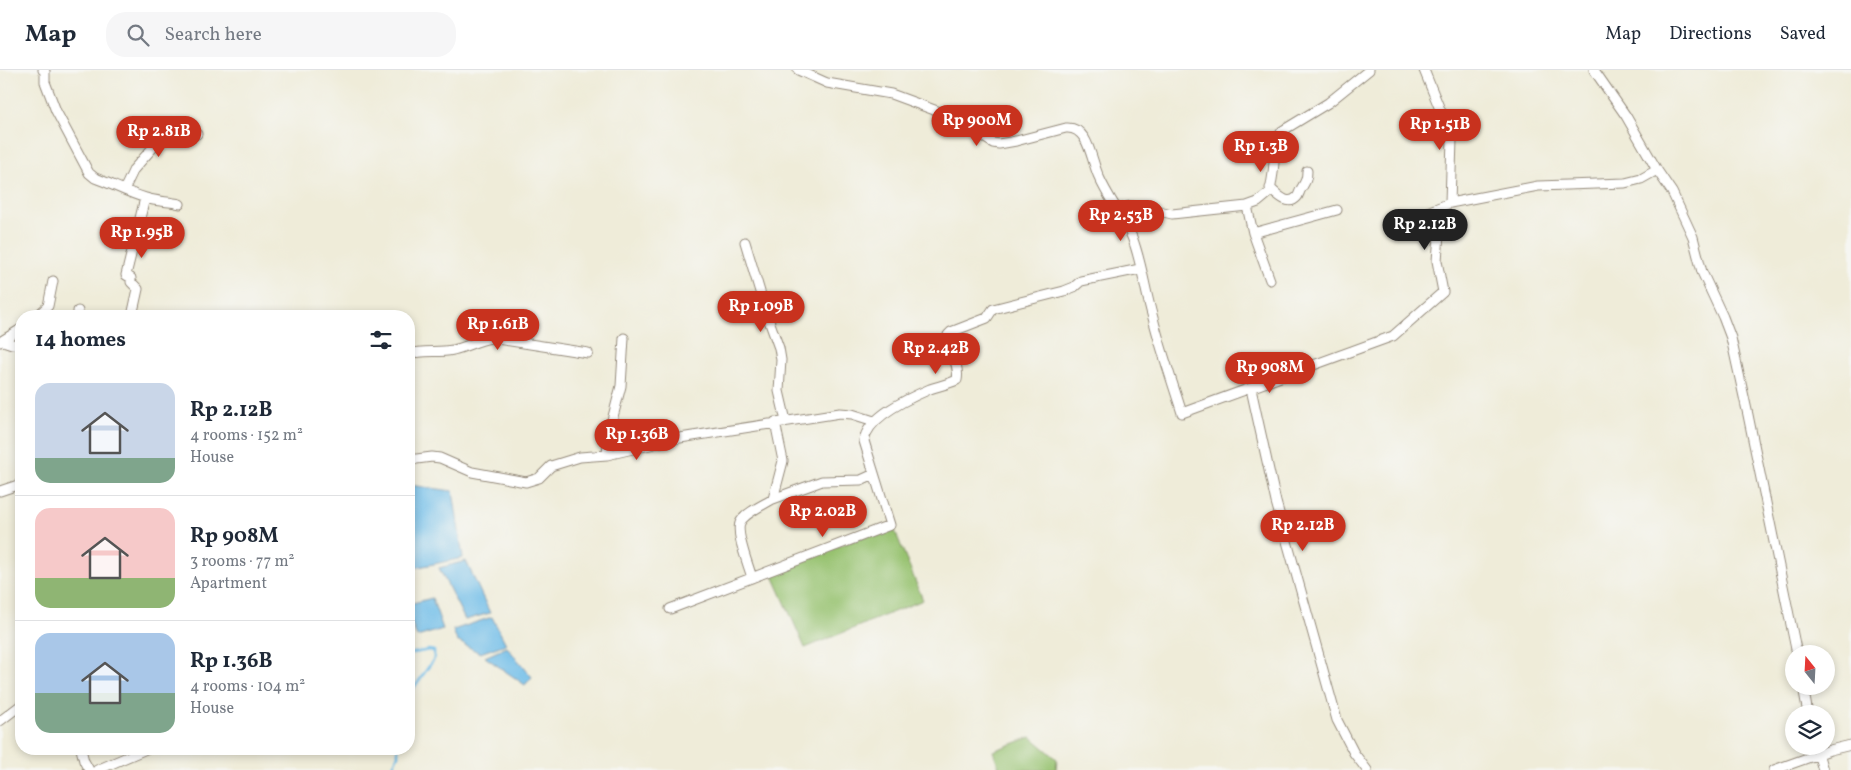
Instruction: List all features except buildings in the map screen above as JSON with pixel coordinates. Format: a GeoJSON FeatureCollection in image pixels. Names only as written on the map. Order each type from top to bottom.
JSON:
{"type":"FeatureCollection","features":[{"type":"Feature","properties":{"kind":"street"},"geometry":{"type":"LineString","coordinates":[[43,70],[45,71],[45,82],[56,110],[86,169],[94,178],[145,198],[180,204]]}},
{"type":"Feature","properties":{"kind":"street"},"geometry":{"type":"LineString","coordinates":[[798,70],[827,82],[891,94],[969,123],[985,138],[993,142],[1007,143],[1066,128],[1074,128],[1085,138],[1100,180],[1131,236],[1153,318],[1182,412],[1251,389],[1392,336],[1443,292],[1437,261],[1441,207]]}},
{"type":"Feature","properties":{"kind":"street"},"geometry":{"type":"LineString","coordinates":[[1118,210],[1130,206],[1172,214],[1247,206],[1265,197],[1270,192],[1276,141],[1282,131],[1328,104],[1369,70]]}},
{"type":"Feature","properties":{"kind":"street"},"geometry":{"type":"LineString","coordinates":[[1424,70],[1452,139],[1450,202]]}},
{"type":"Feature","properties":{"kind":"street"},"geometry":{"type":"LineString","coordinates":[[1594,70],[1626,116],[1672,192],[1693,237],[1702,272],[1731,338],[1795,645]]}},
{"type":"Feature","properties":{"kind":"street"},"geometry":{"type":"LineString","coordinates":[[124,190],[134,169],[155,142],[164,135],[166,128],[197,134]]}},
{"type":"Feature","properties":{"kind":"street"},"geometry":{"type":"LineString","coordinates":[[1408,220],[1450,202],[1538,186],[1625,183],[1641,179],[1657,170]]}},
{"type":"Feature","properties":{"kind":"street"},"geometry":{"type":"LineString","coordinates":[[1270,188],[1282,199],[1292,200],[1297,197],[1307,181],[1307,171]]}},
{"type":"Feature","properties":{"kind":"street"},"geometry":{"type":"LineString","coordinates":[[133,310],[138,289],[126,275],[145,198]]}},
{"type":"Feature","properties":{"kind":"street"},"geometry":{"type":"LineString","coordinates":[[1247,206],[1253,233],[1270,280]]}},
{"type":"Feature","properties":{"kind":"street"},"geometry":{"type":"LineString","coordinates":[[1253,233],[1337,210]]}},
{"type":"Feature","properties":{"kind":"street"},"geometry":{"type":"LineString","coordinates":[[745,242],[779,348],[781,360],[780,391],[786,420]]}},
{"type":"Feature","properties":{"kind":"street"},"geometry":{"type":"LineString","coordinates":[[670,609],[890,525],[864,441],[865,432],[874,421],[902,404],[930,390],[957,380],[958,373],[948,335],[951,332],[987,318],[993,309],[1064,291],[1074,287],[1081,281],[1140,269]]}},
{"type":"Feature","properties":{"kind":"street"},"geometry":{"type":"LineString","coordinates":[[44,310],[48,306],[52,281]]}},
{"type":"Feature","properties":{"kind":"street"},"geometry":{"type":"LineString","coordinates":[[2,342],[15,333]]}},
{"type":"Feature","properties":{"kind":"street"},"geometry":{"type":"LineString","coordinates":[[415,353],[426,350],[452,350],[479,340],[491,338],[588,353]]}},
{"type":"Feature","properties":{"kind":"street"},"geometry":{"type":"LineString","coordinates":[[607,455],[609,432],[621,386],[624,338]]}},
{"type":"Feature","properties":{"kind":"street"},"geometry":{"type":"LineString","coordinates":[[2,342],[15,344]]}},
{"type":"Feature","properties":{"kind":"street"},"geometry":{"type":"LineString","coordinates":[[1251,389],[1276,502],[1337,720],[1354,753],[1367,770]]}},
{"type":"Feature","properties":{"kind":"street"},"geometry":{"type":"LineString","coordinates":[[415,459],[440,458],[472,472],[526,482],[539,478],[547,469],[556,464],[588,456],[607,455],[680,438],[786,420],[846,413],[874,421]]}},
{"type":"Feature","properties":{"kind":"street"},"geometry":{"type":"LineString","coordinates":[[773,499],[783,461],[775,422]]}},
{"type":"Feature","properties":{"kind":"street"},"geometry":{"type":"LineString","coordinates":[[752,578],[742,545],[739,526],[742,520],[773,499],[822,481],[861,480],[874,474]]}},
{"type":"Feature","properties":{"kind":"street"},"geometry":{"type":"LineString","coordinates":[[0,491],[15,486]]}},
{"type":"Feature","properties":{"kind":"street"},"geometry":{"type":"LineString","coordinates":[[0,721],[15,710]]}},
{"type":"Feature","properties":{"kind":"street"},"geometry":{"type":"LineString","coordinates":[[1835,748],[1851,746]]}},
{"type":"Feature","properties":{"kind":"street"},"geometry":{"type":"LineString","coordinates":[[82,755],[88,770]]}},
{"type":"Feature","properties":{"kind":"street"},"geometry":{"type":"LineString","coordinates":[[97,770],[132,755]]}},
{"type":"Feature","properties":{"kind":"street"},"geometry":{"type":"LineString","coordinates":[[1774,770],[1806,755]]}},
{"type":"Feature","properties":{"kind":"street"},"geometry":{"type":"LineString","coordinates":[[1818,755],[1823,770]]}},
{"type":"Feature","properties":{"kind":"green space"},"geometry":{"type":"Polygon","coordinates":[[[893,526],[923,600],[805,648],[771,571],[893,526]]]}},
{"type":"Feature","properties":{"kind":"green space"},"geometry":{"type":"Polygon","coordinates":[[[1031,737],[1057,759],[1056,770],[1000,770],[993,751],[1031,737]]]}},
{"type":"Feature","properties":{"kind":"water"},"geometry":{"type":"Polygon","coordinates":[[[415,486],[453,491],[463,558],[415,568],[415,486]]]}},
{"type":"Feature","properties":{"kind":"water"},"geometry":{"type":"Polygon","coordinates":[[[466,561],[490,613],[465,620],[439,568],[466,561]]]}},
{"type":"Feature","properties":{"kind":"water"},"geometry":{"type":"Polygon","coordinates":[[[432,598],[443,629],[417,637],[415,632],[415,602],[432,598]]]}},
{"type":"Feature","properties":{"kind":"water"},"geometry":{"type":"Polygon","coordinates":[[[492,617],[506,644],[480,653],[457,641],[453,630],[492,617]]]}},
{"type":"Feature","properties":{"kind":"water"},"geometry":{"type":"Polygon","coordinates":[[[507,647],[532,677],[525,685],[485,657],[507,647]]]}},
{"type":"Feature","properties":{"kind":"waterway"},"geometry":{"type":"LineString","coordinates":[[415,653],[434,651],[434,659],[415,686]]}},
{"type":"Feature","properties":{"kind":"waterway"},"geometry":{"type":"LineString","coordinates":[[391,770],[398,755]]}}]}
